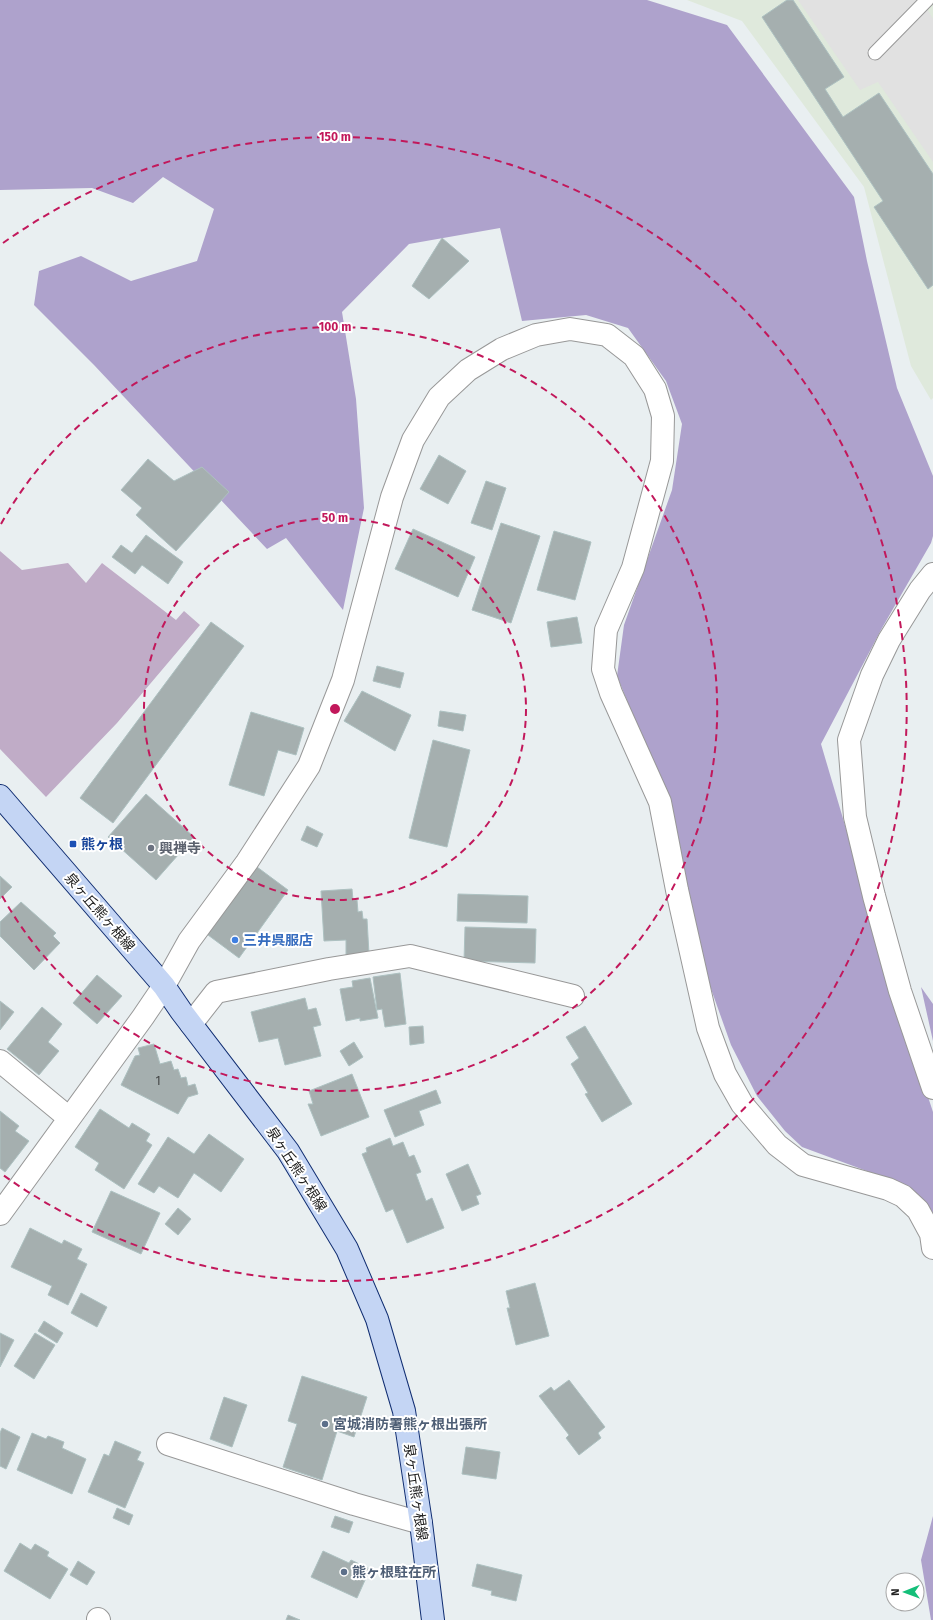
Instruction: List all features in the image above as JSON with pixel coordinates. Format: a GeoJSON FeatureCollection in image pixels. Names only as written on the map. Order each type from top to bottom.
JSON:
{"type":"FeatureCollection","features":[{"type":"Feature","properties":{"kind":"main road","name":"泉ヶ丘熊ヶ根線"},"geometry":{"type":"LineString","coordinates":[[0,796],[164,986],[190,1024],[288,1151],[347,1249],[377,1319],[404,1411],[421,1523],[432,1620]]}},
{"type":"Feature","properties":{"kind":"street"},"geometry":{"type":"LineString","coordinates":[[0,1214],[164,986],[189,941],[247,862],[309,766],[343,680],[392,497],[413,440],[439,396],[468,370],[502,349],[536,335],[570,329],[607,335],[634,356],[655,389],[663,416],[662,461],[633,568],[606,630],[603,669],[622,719],[660,802],[677,890],[708,1028],[726,1074],[742,1104],[777,1145],[803,1165],[888,1188],[903,1196],[918,1210],[931,1234],[933,1248]]}},
{"type":"Feature","properties":{"kind":"street"},"geometry":{"type":"LineString","coordinates":[[933,574],[920,590],[886,647],[872,675],[849,740],[855,817],[874,896],[900,991],[933,1088]]}},
{"type":"Feature","properties":{"kind":"street"},"geometry":{"type":"LineString","coordinates":[[190,1024],[216,992],[329,969],[410,956],[573,996]]}},
{"type":"Feature","properties":{"kind":"street"},"geometry":{"type":"LineString","coordinates":[[0,1061],[69,1118]]}},
{"type":"Feature","properties":{"kind":"street"},"geometry":{"type":"LineString","coordinates":[[168,1444],[354,1504],[421,1523]]}},
{"type":"Feature","properties":{"kind":"lane"},"geometry":{"type":"LineString","coordinates":[[875,53],[926,0]]}},
{"type":"Feature","properties":{"kind":"shaded area"},"geometry":{"type":"Polygon","coordinates":[[[0,0],[647,0],[727,25],[854,197],[867,261],[897,388],[933,476],[933,536],[931,543],[882,628],[821,744],[901,1015],[933,1112],[933,1219],[891,1180],[802,1147],[785,1131],[757,1096],[731,1045],[705,972],[689,892],[660,781],[617,676],[624,625],[672,490],[682,424],[666,381],[628,328],[586,315],[522,321],[500,228],[409,244],[342,312],[356,399],[364,508],[343,610],[286,538],[267,549],[94,365],[34,305],[39,271],[81,256],[131,281],[197,261],[214,209],[163,177],[133,203],[92,188],[0,190],[0,0]]]}},
{"type":"Feature","properties":{"kind":"shaded area"},"geometry":{"type":"Polygon","coordinates":[[[687,0],[933,0],[933,398],[931,400],[911,366],[864,187],[742,21],[687,0]]]}},
{"type":"Feature","properties":{"kind":"shaded area"},"geometry":{"type":"Polygon","coordinates":[[[798,0],[922,0],[933,19],[933,162],[878,82],[860,90],[798,0]]]}},
{"type":"Feature","properties":{"kind":"shaded area"},"geometry":{"type":"Polygon","coordinates":[[[0,551],[22,570],[68,563],[86,583],[102,563],[176,620],[184,611],[200,625],[117,723],[46,797],[0,749],[0,551]]]}},
{"type":"Feature","properties":{"kind":"shaded area"},"geometry":{"type":"Polygon","coordinates":[[[921,987],[933,1004],[933,1041],[921,987]]]}},
{"type":"Feature","properties":{"kind":"shaded area"},"geometry":{"type":"Polygon","coordinates":[[[933,1516],[933,1620],[931,1620],[925,1584],[925,1572],[923,1572],[921,1560],[933,1516]]]}},
{"type":"Feature","properties":{"kind":"building"},"geometry":{"type":"Polygon","coordinates":[[[787,0],[793,0],[844,77],[825,89],[843,117],[879,93],[933,174],[933,285],[928,289],[874,207],[883,201],[762,17],[787,0]]]}},
{"type":"Feature","properties":{"kind":"building"},"geometry":{"type":"Polygon","coordinates":[[[442,238],[469,261],[429,299],[412,286],[442,238]]]}},
{"type":"Feature","properties":{"kind":"building"},"geometry":{"type":"Polygon","coordinates":[[[439,455],[466,471],[448,504],[420,489],[439,455]]]}},
{"type":"Feature","properties":{"kind":"building"},"geometry":{"type":"Polygon","coordinates":[[[148,459],[174,481],[202,467],[229,492],[176,551],[136,515],[142,508],[121,490],[148,459]]]}},
{"type":"Feature","properties":{"kind":"building"},"geometry":{"type":"Polygon","coordinates":[[[486,481],[506,488],[492,530],[471,523],[486,481]]]}},
{"type":"Feature","properties":{"kind":"building"},"geometry":{"type":"Polygon","coordinates":[[[501,523],[540,536],[511,623],[472,610],[501,523]]]}},
{"type":"Feature","properties":{"kind":"building"},"geometry":{"type":"Polygon","coordinates":[[[413,529],[475,557],[458,597],[395,569],[413,529]]]}},
{"type":"Feature","properties":{"kind":"building"},"geometry":{"type":"Polygon","coordinates":[[[554,531],[591,542],[575,600],[537,590],[554,531]]]}},
{"type":"Feature","properties":{"kind":"building"},"geometry":{"type":"Polygon","coordinates":[[[146,535],[183,562],[168,584],[142,565],[135,574],[112,557],[121,545],[132,553],[146,535]]]}},
{"type":"Feature","properties":{"kind":"building"},"geometry":{"type":"Polygon","coordinates":[[[577,617],[582,643],[551,647],[547,622],[577,617]]]}},
{"type":"Feature","properties":{"kind":"building"},"geometry":{"type":"Polygon","coordinates":[[[211,622],[244,646],[113,823],[80,798],[211,622]]]}},
{"type":"Feature","properties":{"kind":"building"},"geometry":{"type":"Polygon","coordinates":[[[377,666],[404,673],[400,688],[373,681],[377,666]]]}},
{"type":"Feature","properties":{"kind":"building"},"geometry":{"type":"Polygon","coordinates":[[[362,691],[411,715],[395,751],[344,721],[362,691]]]}},
{"type":"Feature","properties":{"kind":"building"},"geometry":{"type":"Polygon","coordinates":[[[440,711],[466,715],[463,731],[438,726],[440,711]]]}},
{"type":"Feature","properties":{"kind":"building"},"geometry":{"type":"Polygon","coordinates":[[[251,712],[304,728],[296,755],[278,750],[264,796],[229,785],[251,712]]]}},
{"type":"Feature","properties":{"kind":"building"},"geometry":{"type":"Polygon","coordinates":[[[433,740],[470,750],[447,847],[409,838],[433,740]]]}},
{"type":"Feature","properties":{"kind":"building"},"geometry":{"type":"Polygon","coordinates":[[[146,794],[194,837],[156,880],[108,837],[146,794]]]}},
{"type":"Feature","properties":{"kind":"building"},"geometry":{"type":"Polygon","coordinates":[[[307,826],[323,834],[317,847],[301,840],[307,826]]]}},
{"type":"Feature","properties":{"kind":"building"},"geometry":{"type":"Polygon","coordinates":[[[253,864],[288,890],[239,958],[204,932],[253,864]]]}},
{"type":"Feature","properties":{"kind":"building"},"geometry":{"type":"Polygon","coordinates":[[[0,876],[12,887],[0,899],[0,876]]]}},
{"type":"Feature","properties":{"kind":"building"},"geometry":{"type":"Polygon","coordinates":[[[352,889],[353,900],[357,900],[358,912],[362,911],[363,919],[367,919],[369,954],[346,955],[346,940],[324,941],[321,891],[352,889]]]}},
{"type":"Feature","properties":{"kind":"building"},"geometry":{"type":"Polygon","coordinates":[[[458,894],[528,896],[527,923],[457,921],[458,894]]]}},
{"type":"Feature","properties":{"kind":"building"},"geometry":{"type":"Polygon","coordinates":[[[21,902],[56,933],[53,936],[60,943],[34,970],[0,936],[0,922],[21,902]]]}},
{"type":"Feature","properties":{"kind":"building"},"geometry":{"type":"Polygon","coordinates":[[[465,927],[536,929],[535,963],[464,961],[465,927]]]}},
{"type":"Feature","properties":{"kind":"building"},"geometry":{"type":"Polygon","coordinates":[[[400,973],[406,1024],[385,1027],[382,1009],[377,1010],[373,977],[400,973]]]}},
{"type":"Feature","properties":{"kind":"building"},"geometry":{"type":"Polygon","coordinates":[[[97,975],[122,996],[97,1024],[73,1003],[97,975]]]}},
{"type":"Feature","properties":{"kind":"building"},"geometry":{"type":"Polygon","coordinates":[[[370,978],[378,1018],[360,1021],[360,1018],[346,1021],[340,989],[353,987],[352,981],[370,978]]]}},
{"type":"Feature","properties":{"kind":"building"},"geometry":{"type":"Polygon","coordinates":[[[305,998],[308,1010],[316,1008],[321,1025],[313,1027],[321,1056],[285,1065],[278,1038],[259,1042],[251,1012],[305,998]]]}},
{"type":"Feature","properties":{"kind":"building"},"geometry":{"type":"Polygon","coordinates":[[[0,1001],[14,1012],[0,1030],[0,1001]]]}},
{"type":"Feature","properties":{"kind":"building"},"geometry":{"type":"Polygon","coordinates":[[[42,1007],[62,1024],[48,1042],[59,1051],[39,1075],[7,1049],[42,1007]]]}},
{"type":"Feature","properties":{"kind":"building"},"geometry":{"type":"Polygon","coordinates":[[[423,1026],[424,1043],[410,1045],[409,1027],[423,1026]]]}},
{"type":"Feature","properties":{"kind":"building"},"geometry":{"type":"Polygon","coordinates":[[[585,1026],[632,1104],[602,1122],[585,1094],[588,1093],[571,1064],[579,1058],[566,1037],[585,1026]]]}},
{"type":"Feature","properties":{"kind":"building"},"geometry":{"type":"Polygon","coordinates":[[[354,1042],[363,1057],[349,1066],[340,1051],[354,1042]]]}},
{"type":"Feature","properties":{"kind":"building"},"geometry":{"type":"Polygon","coordinates":[[[154,1044],[160,1064],[171,1061],[174,1070],[178,1069],[181,1078],[186,1077],[188,1086],[195,1084],[198,1094],[188,1097],[178,1114],[121,1085],[135,1056],[140,1055],[138,1048],[154,1044]]]}},
{"type":"Feature","properties":{"kind":"building"},"geometry":{"type":"Polygon","coordinates":[[[352,1074],[369,1117],[321,1136],[308,1104],[313,1104],[309,1091],[352,1074]]]}},
{"type":"Feature","properties":{"kind":"building"},"geometry":{"type":"Polygon","coordinates":[[[436,1090],[441,1103],[419,1111],[424,1125],[395,1137],[384,1110],[436,1090]]]}},
{"type":"Feature","properties":{"kind":"building"},"geometry":{"type":"Polygon","coordinates":[[[100,1109],[129,1128],[132,1123],[150,1134],[146,1141],[152,1145],[124,1189],[95,1170],[99,1163],[75,1147],[100,1109]]]}},
{"type":"Feature","properties":{"kind":"building"},"geometry":{"type":"Polygon","coordinates":[[[0,1111],[19,1126],[15,1131],[29,1141],[5,1172],[0,1168],[0,1111]]]}},
{"type":"Feature","properties":{"kind":"building"},"geometry":{"type":"Polygon","coordinates":[[[209,1134],[244,1159],[221,1192],[194,1173],[178,1198],[159,1186],[154,1193],[138,1184],[168,1137],[194,1154],[209,1134]]]}},
{"type":"Feature","properties":{"kind":"building"},"geometry":{"type":"Polygon","coordinates":[[[390,1138],[393,1146],[403,1142],[409,1157],[414,1155],[421,1172],[416,1174],[426,1201],[432,1198],[444,1228],[407,1243],[393,1209],[386,1212],[362,1154],[367,1152],[366,1148],[390,1138]]]}},
{"type":"Feature","properties":{"kind":"building"},"geometry":{"type":"Polygon","coordinates":[[[468,1164],[481,1194],[476,1196],[479,1204],[462,1211],[446,1174],[468,1164]]]}},
{"type":"Feature","properties":{"kind":"building"},"geometry":{"type":"Polygon","coordinates":[[[111,1191],[160,1213],[141,1254],[92,1232],[111,1191]]]}},
{"type":"Feature","properties":{"kind":"building"},"geometry":{"type":"Polygon","coordinates":[[[178,1208],[191,1219],[178,1235],[165,1224],[178,1208]]]}},
{"type":"Feature","properties":{"kind":"building"},"geometry":{"type":"Polygon","coordinates":[[[30,1228],[62,1244],[64,1240],[82,1249],[77,1259],[87,1264],[68,1305],[48,1295],[52,1286],[11,1267],[30,1228]]]}},
{"type":"Feature","properties":{"kind":"building"},"geometry":{"type":"Polygon","coordinates":[[[535,1283],[549,1336],[516,1345],[507,1308],[510,1308],[506,1291],[535,1283]]]}},
{"type":"Feature","properties":{"kind":"building"},"geometry":{"type":"Polygon","coordinates":[[[81,1293],[107,1307],[97,1327],[71,1313],[81,1293]]]}},
{"type":"Feature","properties":{"kind":"building"},"geometry":{"type":"Polygon","coordinates":[[[44,1321],[63,1333],[57,1343],[38,1331],[44,1321]]]}},
{"type":"Feature","properties":{"kind":"building"},"geometry":{"type":"Polygon","coordinates":[[[0,1333],[14,1340],[0,1367],[0,1333]]]}},
{"type":"Feature","properties":{"kind":"building"},"geometry":{"type":"Polygon","coordinates":[[[35,1333],[55,1345],[34,1379],[14,1366],[35,1333]]]}},
{"type":"Feature","properties":{"kind":"building"},"geometry":{"type":"Polygon","coordinates":[[[302,1376],[367,1397],[354,1437],[337,1431],[322,1480],[283,1467],[297,1424],[288,1421],[302,1376]]]}},
{"type":"Feature","properties":{"kind":"building"},"geometry":{"type":"Polygon","coordinates":[[[569,1380],[605,1427],[598,1433],[601,1438],[579,1455],[566,1438],[569,1435],[539,1396],[551,1387],[554,1391],[569,1380]]]}},
{"type":"Feature","properties":{"kind":"building"},"geometry":{"type":"Polygon","coordinates":[[[224,1397],[247,1405],[232,1447],[210,1439],[224,1397]]]}},
{"type":"Feature","properties":{"kind":"building"},"geometry":{"type":"Polygon","coordinates":[[[2,1428],[20,1437],[6,1469],[0,1466],[0,1433],[2,1428]]]}},
{"type":"Feature","properties":{"kind":"building"},"geometry":{"type":"Polygon","coordinates":[[[32,1433],[46,1439],[48,1436],[64,1442],[62,1448],[86,1459],[72,1494],[17,1470],[32,1433]]]}},
{"type":"Feature","properties":{"kind":"building"},"geometry":{"type":"Polygon","coordinates":[[[115,1441],[141,1452],[137,1460],[144,1463],[125,1508],[88,1492],[104,1454],[109,1456],[115,1441]]]}},
{"type":"Feature","properties":{"kind":"building"},"geometry":{"type":"Polygon","coordinates":[[[466,1447],[500,1452],[496,1479],[462,1474],[466,1447]]]}},
{"type":"Feature","properties":{"kind":"building"},"geometry":{"type":"Polygon","coordinates":[[[117,1508],[133,1515],[129,1525],[113,1518],[117,1508]]]}},
{"type":"Feature","properties":{"kind":"building"},"geometry":{"type":"Polygon","coordinates":[[[335,1516],[353,1522],[349,1533],[331,1527],[335,1516]]]}},
{"type":"Feature","properties":{"kind":"building"},"geometry":{"type":"Polygon","coordinates":[[[20,1543],[31,1550],[35,1544],[49,1552],[47,1556],[68,1569],[50,1599],[4,1571],[20,1543]]]}},
{"type":"Feature","properties":{"kind":"building"},"geometry":{"type":"Polygon","coordinates":[[[323,1551],[349,1563],[351,1560],[370,1569],[357,1598],[311,1577],[323,1551]]]}},
{"type":"Feature","properties":{"kind":"building"},"geometry":{"type":"Polygon","coordinates":[[[78,1561],[95,1572],[87,1585],[70,1575],[78,1561]]]}},
{"type":"Feature","properties":{"kind":"building"},"geometry":{"type":"Polygon","coordinates":[[[477,1564],[522,1575],[516,1601],[491,1595],[492,1591],[472,1586],[477,1564]]]}},
{"type":"Feature","properties":{"kind":"building"},"geometry":{"type":"Polygon","coordinates":[[[288,1615],[300,1620],[286,1620],[288,1615]]]}},
{"type":"Feature","properties":{"kind":"place","name":"熊ヶ根"},"geometry":{"type":"Point","coordinates":[73,844]}},
{"type":"Feature","properties":{"kind":"place","name":"興禅寺"},"geometry":{"type":"Point","coordinates":[151,848]}},
{"type":"Feature","properties":{"kind":"place","name":"三井呉服店"},"geometry":{"type":"Point","coordinates":[235,940]}},
{"type":"Feature","properties":{"kind":"place","name":"宮城消防署熊ヶ根出張所"},"geometry":{"type":"Point","coordinates":[325,1424]}},
{"type":"Feature","properties":{"kind":"place","name":"熊ヶ根駐在所"},"geometry":{"type":"Point","coordinates":[344,1572]}}]}
